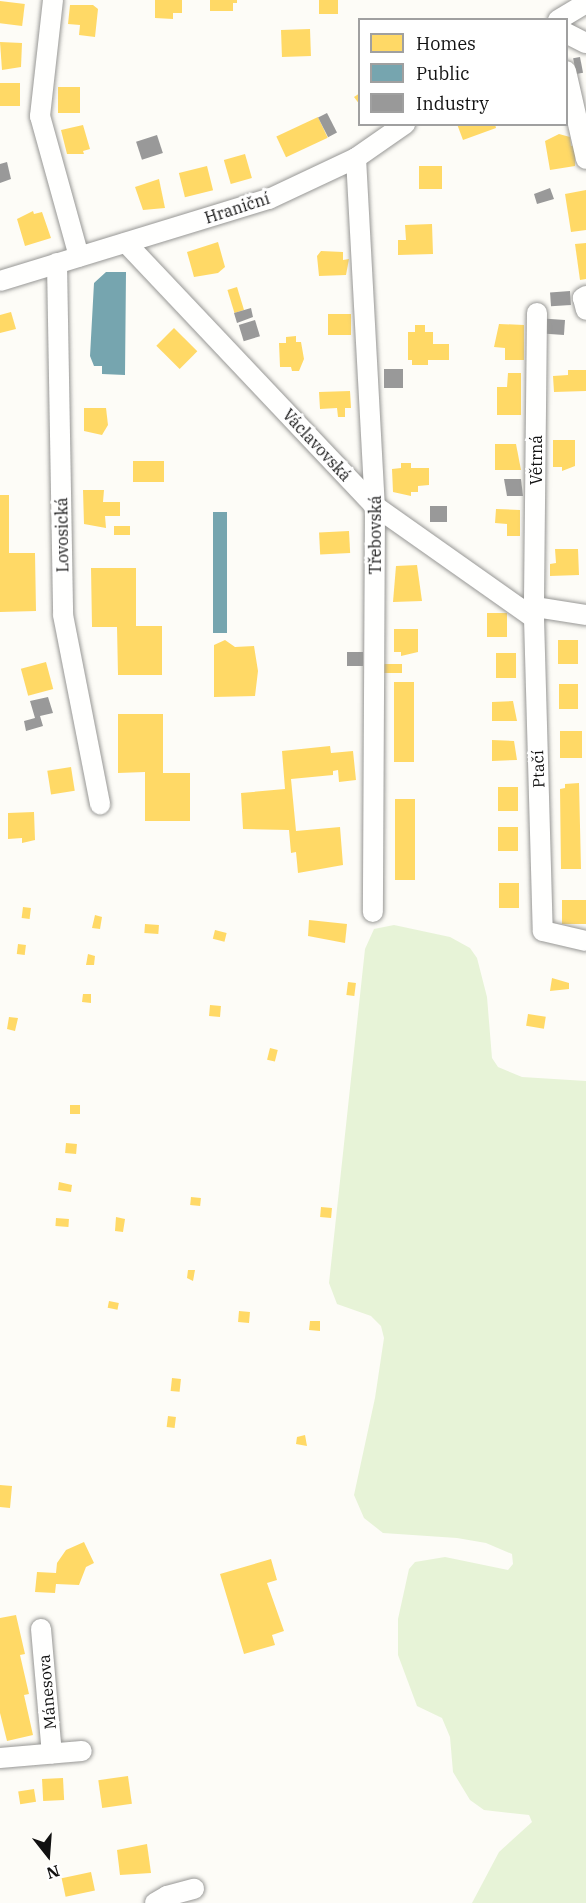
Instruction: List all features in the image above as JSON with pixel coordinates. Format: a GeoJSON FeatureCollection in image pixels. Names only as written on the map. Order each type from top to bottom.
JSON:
{"type":"FeatureCollection","features":[{"type":"Feature","properties":{"kind":"street"},"geometry":{"type":"LineString","coordinates":[[53,0],[40,116],[79,257]]}},
{"type":"Feature","properties":{"kind":"street"},"geometry":{"type":"LineString","coordinates":[[561,18],[586,3]]}},
{"type":"Feature","properties":{"kind":"street"},"geometry":{"type":"LineString","coordinates":[[568,34],[586,43]]}},
{"type":"Feature","properties":{"kind":"street"},"geometry":{"type":"LineString","coordinates":[[568,76],[586,159]]}},
{"type":"Feature","properties":{"kind":"street","name":"Hraniční"},"geometry":{"type":"LineString","coordinates":[[0,281],[269,199],[356,158],[402,126]]}},
{"type":"Feature","properties":{"kind":"street","name":"Třebovská"},"geometry":{"type":"LineString","coordinates":[[356,158],[375,506],[373,912]]}},
{"type":"Feature","properties":{"kind":"street","name":"Václavovská"},"geometry":{"type":"LineString","coordinates":[[126,243],[375,506],[534,613],[585,612]]}},
{"type":"Feature","properties":{"kind":"street","name":"Lovosická"},"geometry":{"type":"LineString","coordinates":[[57,263],[63,615],[100,804]]}},
{"type":"Feature","properties":{"kind":"street"},"geometry":{"type":"LineString","coordinates":[[586,296],[583,298],[586,310]]}},
{"type":"Feature","properties":{"kind":"street","name":"Větrná"},"geometry":{"type":"LineString","coordinates":[[534,613],[537,313]]}},
{"type":"Feature","properties":{"kind":"street","name":"Ptačí"},"geometry":{"type":"LineString","coordinates":[[534,613],[543,932],[586,941]]}},
{"type":"Feature","properties":{"kind":"street","name":"Mánesova"},"geometry":{"type":"LineString","coordinates":[[41,1629],[52,1754]]}},
{"type":"Feature","properties":{"kind":"street","name":"Mánesova"},"geometry":{"type":"LineString","coordinates":[[0,1758],[82,1751]]}},
{"type":"Feature","properties":{"kind":"street"},"geometry":{"type":"LineString","coordinates":[[155,1903],[167,1896],[194,1889]]}},
{"type":"Feature","properties":{"kind":"green space"},"geometry":{"type":"Polygon","coordinates":[[[394,925],[450,937],[470,948],[477,958],[487,997],[492,1058],[498,1067],[522,1077],[586,1081],[586,1903],[472,1903],[499,1852],[532,1822],[529,1815],[484,1810],[470,1800],[453,1772],[450,1737],[442,1718],[417,1706],[398,1655],[398,1619],[409,1569],[415,1562],[445,1557],[508,1570],[513,1564],[512,1554],[486,1543],[457,1538],[383,1533],[364,1518],[354,1495],[375,1398],[384,1338],[381,1326],[371,1316],[337,1304],[329,1283],[365,949],[374,929],[394,925]]]}},
{"type":"Feature","properties":{"kind":"building: Homes"},"geometry":{"type":"Polygon","coordinates":[[[155,0],[182,0],[182,13],[173,13],[173,19],[155,18],[155,0]]]}},
{"type":"Feature","properties":{"kind":"building: Homes"},"geometry":{"type":"Polygon","coordinates":[[[210,0],[237,0],[237,3],[233,3],[233,11],[210,11],[210,0]]]}},
{"type":"Feature","properties":{"kind":"building: Homes"},"geometry":{"type":"Polygon","coordinates":[[[319,0],[338,0],[338,14],[319,14],[319,0]]]}},
{"type":"Feature","properties":{"kind":"building: Homes"},"geometry":{"type":"Polygon","coordinates":[[[0,1],[25,4],[22,26],[0,23],[0,1]]]}},
{"type":"Feature","properties":{"kind":"building: Homes"},"geometry":{"type":"Polygon","coordinates":[[[70,5],[93,5],[98,9],[95,37],[79,35],[80,25],[68,24],[70,5]]]}},
{"type":"Feature","properties":{"kind":"building: Homes"},"geometry":{"type":"Polygon","coordinates":[[[310,29],[311,56],[282,57],[281,30],[310,29]]]}},
{"type":"Feature","properties":{"kind":"building: Homes"},"geometry":{"type":"Polygon","coordinates":[[[0,42],[22,43],[21,67],[2,70],[0,42]]]}},
{"type":"Feature","properties":{"kind":"building: Homes"},"geometry":{"type":"Polygon","coordinates":[[[0,83],[20,83],[20,106],[0,106],[0,83]]]}},
{"type":"Feature","properties":{"kind":"building: Homes"},"geometry":{"type":"Polygon","coordinates":[[[58,87],[80,87],[80,113],[58,113],[58,87]]]}},
{"type":"Feature","properties":{"kind":"building: Homes"},"geometry":{"type":"Polygon","coordinates":[[[318,117],[328,138],[286,157],[276,136],[318,117]]]}},
{"type":"Feature","properties":{"kind":"building: Homes"},"geometry":{"type":"Polygon","coordinates":[[[83,125],[90,149],[83,151],[84,154],[67,154],[61,130],[83,125]]]}},
{"type":"Feature","properties":{"kind":"building: Homes"},"geometry":{"type":"Polygon","coordinates":[[[458,126],[496,126],[496,128],[463,140],[458,126]]]}},
{"type":"Feature","properties":{"kind":"building: Homes"},"geometry":{"type":"Polygon","coordinates":[[[559,134],[570,137],[571,146],[575,145],[575,166],[550,170],[545,141],[559,134]]]}},
{"type":"Feature","properties":{"kind":"building: Homes"},"geometry":{"type":"Polygon","coordinates":[[[245,154],[252,178],[231,184],[224,160],[245,154]]]}},
{"type":"Feature","properties":{"kind":"building: Homes"},"geometry":{"type":"Polygon","coordinates":[[[207,166],[213,190],[185,197],[179,173],[207,166]]]}},
{"type":"Feature","properties":{"kind":"building: Homes"},"geometry":{"type":"Polygon","coordinates":[[[419,166],[442,166],[442,189],[419,189],[419,166]]]}},
{"type":"Feature","properties":{"kind":"building: Homes"},"geometry":{"type":"Polygon","coordinates":[[[159,179],[165,208],[143,210],[135,187],[159,179]]]}},
{"type":"Feature","properties":{"kind":"building: Homes"},"geometry":{"type":"Polygon","coordinates":[[[586,190],[586,230],[571,232],[565,194],[586,190]]]}},
{"type":"Feature","properties":{"kind":"building: Homes"},"geometry":{"type":"Polygon","coordinates":[[[33,211],[34,214],[42,212],[51,238],[25,246],[17,219],[33,211]]]}},
{"type":"Feature","properties":{"kind":"building: Homes"},"geometry":{"type":"Polygon","coordinates":[[[432,224],[433,254],[398,255],[398,240],[406,240],[405,225],[432,224]]]}},
{"type":"Feature","properties":{"kind":"building: Homes"},"geometry":{"type":"Polygon","coordinates":[[[218,242],[225,267],[218,273],[194,277],[187,252],[218,242]]]}},
{"type":"Feature","properties":{"kind":"building: Homes"},"geometry":{"type":"Polygon","coordinates":[[[586,243],[586,279],[580,280],[575,244],[586,243]]]}},
{"type":"Feature","properties":{"kind":"building: Homes"},"geometry":{"type":"Polygon","coordinates":[[[321,251],[343,252],[343,260],[349,259],[346,275],[319,276],[317,256],[321,251]]]}},
{"type":"Feature","properties":{"kind":"building: Homes"},"geometry":{"type":"Polygon","coordinates":[[[237,287],[244,310],[234,313],[227,290],[237,287]]]}},
{"type":"Feature","properties":{"kind":"building: Homes"},"geometry":{"type":"Polygon","coordinates":[[[11,312],[16,329],[0,333],[0,315],[11,312]]]}},
{"type":"Feature","properties":{"kind":"building: Homes"},"geometry":{"type":"Polygon","coordinates":[[[328,314],[351,314],[351,335],[328,335],[328,314]]]}},
{"type":"Feature","properties":{"kind":"building: Homes"},"geometry":{"type":"Polygon","coordinates":[[[499,324],[524,325],[524,360],[505,360],[505,348],[494,347],[499,324]]]}},
{"type":"Feature","properties":{"kind":"building: Homes"},"geometry":{"type":"Polygon","coordinates":[[[415,325],[425,325],[425,332],[433,332],[433,344],[449,344],[449,360],[428,360],[428,365],[412,365],[412,360],[408,360],[408,332],[415,332],[415,325]]]}},
{"type":"Feature","properties":{"kind":"building: Homes"},"geometry":{"type":"Polygon","coordinates":[[[174,328],[197,351],[180,369],[156,346],[174,328]]]}},
{"type":"Feature","properties":{"kind":"building: Homes"},"geometry":{"type":"Polygon","coordinates":[[[296,336],[296,342],[301,342],[304,359],[299,371],[292,371],[291,367],[280,367],[279,343],[286,343],[286,337],[296,336]]]}},
{"type":"Feature","properties":{"kind":"building: Homes"},"geometry":{"type":"Polygon","coordinates":[[[568,370],[586,370],[586,391],[554,392],[553,376],[568,375],[568,370]]]}},
{"type":"Feature","properties":{"kind":"building: Homes"},"geometry":{"type":"Polygon","coordinates":[[[508,373],[521,373],[521,415],[497,415],[497,387],[507,387],[508,373]]]}},
{"type":"Feature","properties":{"kind":"building: Homes"},"geometry":{"type":"Polygon","coordinates":[[[350,391],[351,408],[345,408],[345,417],[338,417],[337,408],[320,409],[319,392],[350,391]]]}},
{"type":"Feature","properties":{"kind":"building: Homes"},"geometry":{"type":"Polygon","coordinates":[[[84,408],[106,408],[108,425],[102,435],[84,431],[84,408]]]}},
{"type":"Feature","properties":{"kind":"building: Homes"},"geometry":{"type":"Polygon","coordinates":[[[553,440],[575,440],[575,466],[562,471],[562,467],[553,467],[553,440]]]}},
{"type":"Feature","properties":{"kind":"building: Homes"},"geometry":{"type":"Polygon","coordinates":[[[495,444],[516,444],[521,470],[495,470],[495,444]]]}},
{"type":"Feature","properties":{"kind":"building: Homes"},"geometry":{"type":"Polygon","coordinates":[[[133,461],[164,461],[164,482],[133,482],[133,461]]]}},
{"type":"Feature","properties":{"kind":"building: Homes"},"geometry":{"type":"Polygon","coordinates":[[[401,463],[411,463],[411,468],[429,468],[429,485],[418,486],[418,492],[411,492],[411,496],[393,492],[392,469],[401,468],[401,463]]]}},
{"type":"Feature","properties":{"kind":"building: Homes"},"geometry":{"type":"Polygon","coordinates":[[[83,490],[104,490],[103,502],[120,502],[120,516],[105,516],[106,528],[84,524],[83,490]]]}},
{"type":"Feature","properties":{"kind":"building: Homes"},"geometry":{"type":"Polygon","coordinates":[[[0,495],[9,495],[9,553],[35,553],[36,611],[0,612],[0,495]]]}},
{"type":"Feature","properties":{"kind":"building: Homes"},"geometry":{"type":"Polygon","coordinates":[[[496,509],[520,510],[520,536],[507,536],[507,524],[495,523],[496,509]]]}},
{"type":"Feature","properties":{"kind":"building: Homes"},"geometry":{"type":"Polygon","coordinates":[[[114,526],[130,526],[130,535],[114,535],[114,526]]]}},
{"type":"Feature","properties":{"kind":"building: Homes"},"geometry":{"type":"Polygon","coordinates":[[[349,531],[350,553],[320,555],[319,533],[349,531]]]}},
{"type":"Feature","properties":{"kind":"building: Homes"},"geometry":{"type":"Polygon","coordinates":[[[555,549],[578,549],[579,575],[550,576],[550,564],[556,563],[555,549]]]}},
{"type":"Feature","properties":{"kind":"building: Homes"},"geometry":{"type":"Polygon","coordinates":[[[417,565],[422,601],[393,602],[396,566],[417,565]]]}},
{"type":"Feature","properties":{"kind":"building: Homes"},"geometry":{"type":"Polygon","coordinates":[[[91,568],[136,568],[136,626],[162,626],[162,675],[118,675],[117,627],[92,627],[91,568]]]}},
{"type":"Feature","properties":{"kind":"building: Homes"},"geometry":{"type":"Polygon","coordinates":[[[487,613],[507,613],[507,637],[487,637],[487,613]]]}},
{"type":"Feature","properties":{"kind":"building: Homes"},"geometry":{"type":"Polygon","coordinates":[[[394,629],[418,629],[418,652],[401,656],[401,652],[394,652],[394,629]]]}},
{"type":"Feature","properties":{"kind":"building: Homes"},"geometry":{"type":"Polygon","coordinates":[[[225,640],[235,647],[254,646],[258,671],[255,696],[214,697],[214,645],[225,640]]]}},
{"type":"Feature","properties":{"kind":"building: Homes"},"geometry":{"type":"Polygon","coordinates":[[[558,640],[578,640],[578,664],[558,664],[558,640]]]}},
{"type":"Feature","properties":{"kind":"building: Homes"},"geometry":{"type":"Polygon","coordinates":[[[496,653],[516,653],[516,678],[496,678],[496,653]]]}},
{"type":"Feature","properties":{"kind":"building: Homes"},"geometry":{"type":"Polygon","coordinates":[[[46,662],[53,689],[28,696],[21,669],[46,662]]]}},
{"type":"Feature","properties":{"kind":"building: Homes"},"geometry":{"type":"Polygon","coordinates":[[[384,664],[402,664],[402,673],[384,673],[384,664]]]}},
{"type":"Feature","properties":{"kind":"building: Homes"},"geometry":{"type":"Polygon","coordinates":[[[394,682],[414,682],[414,762],[394,762],[394,682]]]}},
{"type":"Feature","properties":{"kind":"building: Homes"},"geometry":{"type":"Polygon","coordinates":[[[559,684],[578,684],[578,709],[559,709],[559,684]]]}},
{"type":"Feature","properties":{"kind":"building: Homes"},"geometry":{"type":"Polygon","coordinates":[[[513,701],[517,721],[492,721],[492,702],[513,701]]]}},
{"type":"Feature","properties":{"kind":"building: Homes"},"geometry":{"type":"Polygon","coordinates":[[[118,714],[163,714],[163,773],[190,773],[190,821],[145,821],[145,772],[118,773],[118,714]]]}},
{"type":"Feature","properties":{"kind":"building: Homes"},"geometry":{"type":"Polygon","coordinates":[[[560,731],[582,731],[582,758],[560,758],[560,731]]]}},
{"type":"Feature","properties":{"kind":"building: Homes"},"geometry":{"type":"Polygon","coordinates":[[[492,740],[514,741],[517,760],[492,761],[492,740]]]}},
{"type":"Feature","properties":{"kind":"building: Homes"},"geometry":{"type":"Polygon","coordinates":[[[330,746],[331,753],[353,751],[356,780],[339,782],[338,770],[333,771],[333,775],[291,779],[296,831],[340,827],[343,865],[298,873],[296,852],[291,853],[289,830],[243,829],[241,793],[285,789],[282,751],[330,746]]]}},
{"type":"Feature","properties":{"kind":"building: Homes"},"geometry":{"type":"Polygon","coordinates":[[[71,767],[75,791],[51,794],[47,771],[71,767]]]}},
{"type":"Feature","properties":{"kind":"building: Homes"},"geometry":{"type":"Polygon","coordinates":[[[579,783],[581,869],[561,869],[560,789],[565,788],[565,784],[579,783]]]}},
{"type":"Feature","properties":{"kind":"building: Homes"},"geometry":{"type":"Polygon","coordinates":[[[498,787],[518,787],[518,811],[498,811],[498,787]]]}},
{"type":"Feature","properties":{"kind":"building: Homes"},"geometry":{"type":"Polygon","coordinates":[[[395,799],[415,799],[415,880],[395,880],[395,799]]]}},
{"type":"Feature","properties":{"kind":"building: Homes"},"geometry":{"type":"Polygon","coordinates":[[[34,812],[35,840],[22,843],[22,838],[8,839],[8,813],[34,812]]]}},
{"type":"Feature","properties":{"kind":"building: Homes"},"geometry":{"type":"Polygon","coordinates":[[[498,827],[518,827],[518,851],[498,851],[498,827]]]}},
{"type":"Feature","properties":{"kind":"building: Homes"},"geometry":{"type":"Polygon","coordinates":[[[499,883],[519,883],[519,908],[499,908],[499,883]]]}},
{"type":"Feature","properties":{"kind":"building: Homes"},"geometry":{"type":"Polygon","coordinates":[[[562,900],[586,900],[586,924],[562,924],[562,900]]]}},
{"type":"Feature","properties":{"kind":"building: Homes"},"geometry":{"type":"Polygon","coordinates":[[[23,907],[31,908],[30,919],[22,918],[23,907]]]}},
{"type":"Feature","properties":{"kind":"building: Homes"},"geometry":{"type":"Polygon","coordinates":[[[95,915],[102,917],[100,929],[92,928],[95,915]]]}},
{"type":"Feature","properties":{"kind":"building: Homes"},"geometry":{"type":"Polygon","coordinates":[[[309,920],[347,924],[345,943],[308,936],[309,920]]]}},
{"type":"Feature","properties":{"kind":"building: Homes"},"geometry":{"type":"Polygon","coordinates":[[[145,924],[159,925],[158,934],[144,933],[145,924]]]}},
{"type":"Feature","properties":{"kind":"building: Homes"},"geometry":{"type":"Polygon","coordinates":[[[215,930],[227,933],[224,942],[213,939],[215,930]]]}},
{"type":"Feature","properties":{"kind":"building: Homes"},"geometry":{"type":"Polygon","coordinates":[[[18,944],[26,945],[25,955],[17,954],[18,944]]]}},
{"type":"Feature","properties":{"kind":"building: Homes"},"geometry":{"type":"Polygon","coordinates":[[[88,954],[95,956],[94,965],[86,965],[88,954]]]}},
{"type":"Feature","properties":{"kind":"building: Homes"},"geometry":{"type":"Polygon","coordinates":[[[552,978],[569,983],[569,989],[550,991],[552,978]]]}},
{"type":"Feature","properties":{"kind":"building: Homes"},"geometry":{"type":"Polygon","coordinates":[[[348,982],[356,983],[354,996],[346,995],[348,982]]]}},
{"type":"Feature","properties":{"kind":"building: Homes"},"geometry":{"type":"Polygon","coordinates":[[[83,994],[91,994],[91,1003],[82,1002],[83,994]]]}},
{"type":"Feature","properties":{"kind":"building: Homes"},"geometry":{"type":"Polygon","coordinates":[[[210,1005],[221,1006],[220,1017],[209,1016],[210,1005]]]}},
{"type":"Feature","properties":{"kind":"building: Homes"},"geometry":{"type":"Polygon","coordinates":[[[528,1014],[546,1017],[544,1029],[526,1026],[528,1014]]]}},
{"type":"Feature","properties":{"kind":"building: Homes"},"geometry":{"type":"Polygon","coordinates":[[[9,1017],[18,1018],[15,1031],[7,1029],[9,1017]]]}},
{"type":"Feature","properties":{"kind":"building: Homes"},"geometry":{"type":"Polygon","coordinates":[[[270,1048],[278,1050],[275,1062],[267,1060],[270,1048]]]}},
{"type":"Feature","properties":{"kind":"building: Homes"},"geometry":{"type":"Polygon","coordinates":[[[70,1105],[80,1105],[80,1114],[70,1114],[70,1105]]]}},
{"type":"Feature","properties":{"kind":"building: Homes"},"geometry":{"type":"Polygon","coordinates":[[[66,1143],[77,1144],[76,1154],[65,1153],[66,1143]]]}},
{"type":"Feature","properties":{"kind":"building: Homes"},"geometry":{"type":"Polygon","coordinates":[[[59,1182],[72,1185],[71,1192],[58,1190],[59,1182]]]}},
{"type":"Feature","properties":{"kind":"building: Homes"},"geometry":{"type":"Polygon","coordinates":[[[191,1197],[201,1198],[200,1206],[190,1205],[191,1197]]]}},
{"type":"Feature","properties":{"kind":"building: Homes"},"geometry":{"type":"Polygon","coordinates":[[[321,1207],[332,1208],[331,1218],[320,1217],[321,1207]]]}},
{"type":"Feature","properties":{"kind":"building: Homes"},"geometry":{"type":"Polygon","coordinates":[[[116,1217],[125,1219],[123,1232],[115,1231],[116,1217]]]}},
{"type":"Feature","properties":{"kind":"building: Homes"},"geometry":{"type":"Polygon","coordinates":[[[56,1218],[69,1219],[68,1227],[55,1226],[56,1218]]]}},
{"type":"Feature","properties":{"kind":"building: Homes"},"geometry":{"type":"Polygon","coordinates":[[[188,1270],[195,1270],[193,1281],[187,1278],[188,1270]]]}},
{"type":"Feature","properties":{"kind":"building: Homes"},"geometry":{"type":"Polygon","coordinates":[[[109,1301],[119,1303],[117,1310],[108,1308],[109,1301]]]}},
{"type":"Feature","properties":{"kind":"building: Homes"},"geometry":{"type":"Polygon","coordinates":[[[239,1311],[250,1312],[249,1323],[238,1322],[239,1311]]]}},
{"type":"Feature","properties":{"kind":"building: Homes"},"geometry":{"type":"Polygon","coordinates":[[[310,1321],[320,1321],[320,1331],[309,1330],[310,1321]]]}},
{"type":"Feature","properties":{"kind":"building: Homes"},"geometry":{"type":"Polygon","coordinates":[[[172,1378],[181,1379],[180,1392],[171,1391],[172,1378]]]}},
{"type":"Feature","properties":{"kind":"building: Homes"},"geometry":{"type":"Polygon","coordinates":[[[168,1416],[176,1417],[175,1428],[167,1427],[168,1416]]]}},
{"type":"Feature","properties":{"kind":"building: Homes"},"geometry":{"type":"Polygon","coordinates":[[[305,1435],[307,1446],[296,1444],[297,1437],[305,1435]]]}},
{"type":"Feature","properties":{"kind":"building: Homes"},"geometry":{"type":"Polygon","coordinates":[[[0,1485],[12,1486],[10,1508],[0,1507],[0,1485]]]}},
{"type":"Feature","properties":{"kind":"building: Homes"},"geometry":{"type":"Polygon","coordinates":[[[84,1542],[94,1563],[86,1567],[79,1585],[56,1584],[55,1593],[35,1592],[37,1572],[56,1573],[57,1563],[66,1550],[84,1542]]]}},
{"type":"Feature","properties":{"kind":"building: Homes"},"geometry":{"type":"Polygon","coordinates":[[[271,1559],[277,1580],[267,1583],[284,1631],[272,1635],[275,1645],[244,1654],[220,1574],[271,1559]]]}},
{"type":"Feature","properties":{"kind":"building: Homes"},"geometry":{"type":"Polygon","coordinates":[[[16,1615],[25,1654],[20,1655],[29,1694],[24,1695],[33,1735],[7,1741],[0,1713],[0,1618],[16,1615]]]}},
{"type":"Feature","properties":{"kind":"building: Homes"},"geometry":{"type":"Polygon","coordinates":[[[128,1776],[132,1804],[102,1808],[98,1780],[128,1776]]]}},
{"type":"Feature","properties":{"kind":"building: Homes"},"geometry":{"type":"Polygon","coordinates":[[[63,1778],[64,1800],[43,1801],[42,1779],[63,1778]]]}},
{"type":"Feature","properties":{"kind":"building: Homes"},"geometry":{"type":"Polygon","coordinates":[[[34,1789],[36,1802],[20,1804],[18,1792],[34,1789]]]}},
{"type":"Feature","properties":{"kind":"building: Homes"},"geometry":{"type":"Polygon","coordinates":[[[147,1844],[151,1873],[120,1875],[117,1850],[147,1844]]]}},
{"type":"Feature","properties":{"kind":"building: Homes"},"geometry":{"type":"Polygon","coordinates":[[[91,1872],[95,1891],[66,1897],[62,1878],[91,1872]]]}},
{"type":"Feature","properties":{"kind":"building: Public"},"geometry":{"type":"Polygon","coordinates":[[[106,272],[126,272],[125,375],[102,374],[102,366],[94,366],[90,356],[94,283],[106,272]]]}},
{"type":"Feature","properties":{"kind":"building: Public"},"geometry":{"type":"Polygon","coordinates":[[[213,512],[227,512],[227,633],[213,633],[213,512]]]}},
{"type":"Feature","properties":{"kind":"building: Industry"},"geometry":{"type":"Polygon","coordinates":[[[580,57],[583,73],[576,74],[573,58],[580,57]]]}},
{"type":"Feature","properties":{"kind":"building: Industry"},"geometry":{"type":"Polygon","coordinates":[[[327,113],[337,133],[328,137],[318,118],[327,113]]]}},
{"type":"Feature","properties":{"kind":"building: Industry"},"geometry":{"type":"Polygon","coordinates":[[[157,135],[163,153],[142,160],[136,142],[157,135]]]}},
{"type":"Feature","properties":{"kind":"building: Industry"},"geometry":{"type":"Polygon","coordinates":[[[7,162],[11,179],[0,183],[0,164],[7,162]]]}},
{"type":"Feature","properties":{"kind":"building: Industry"},"geometry":{"type":"Polygon","coordinates":[[[550,188],[554,199],[537,204],[534,194],[550,188]]]}},
{"type":"Feature","properties":{"kind":"building: Industry"},"geometry":{"type":"Polygon","coordinates":[[[570,291],[571,305],[551,306],[550,292],[570,291]]]}},
{"type":"Feature","properties":{"kind":"building: Industry"},"geometry":{"type":"Polygon","coordinates":[[[251,308],[253,317],[237,323],[234,313],[251,308]]]}},
{"type":"Feature","properties":{"kind":"building: Industry"},"geometry":{"type":"Polygon","coordinates":[[[547,319],[565,320],[564,335],[546,334],[547,319]]]}},
{"type":"Feature","properties":{"kind":"building: Industry"},"geometry":{"type":"Polygon","coordinates":[[[255,320],[260,336],[244,341],[239,325],[255,320]]]}},
{"type":"Feature","properties":{"kind":"building: Industry"},"geometry":{"type":"Polygon","coordinates":[[[384,369],[403,369],[403,388],[384,388],[384,369]]]}},
{"type":"Feature","properties":{"kind":"building: Industry"},"geometry":{"type":"Polygon","coordinates":[[[504,479],[521,479],[523,496],[507,496],[504,479]]]}},
{"type":"Feature","properties":{"kind":"building: Industry"},"geometry":{"type":"Polygon","coordinates":[[[430,506],[447,506],[447,522],[430,522],[430,506]]]}},
{"type":"Feature","properties":{"kind":"building: Industry"},"geometry":{"type":"Polygon","coordinates":[[[347,652],[363,652],[363,666],[347,666],[347,652]]]}},
{"type":"Feature","properties":{"kind":"building: Industry"},"geometry":{"type":"Polygon","coordinates":[[[48,697],[53,713],[40,716],[43,726],[26,731],[24,721],[35,718],[30,701],[48,697]]]}}]}
